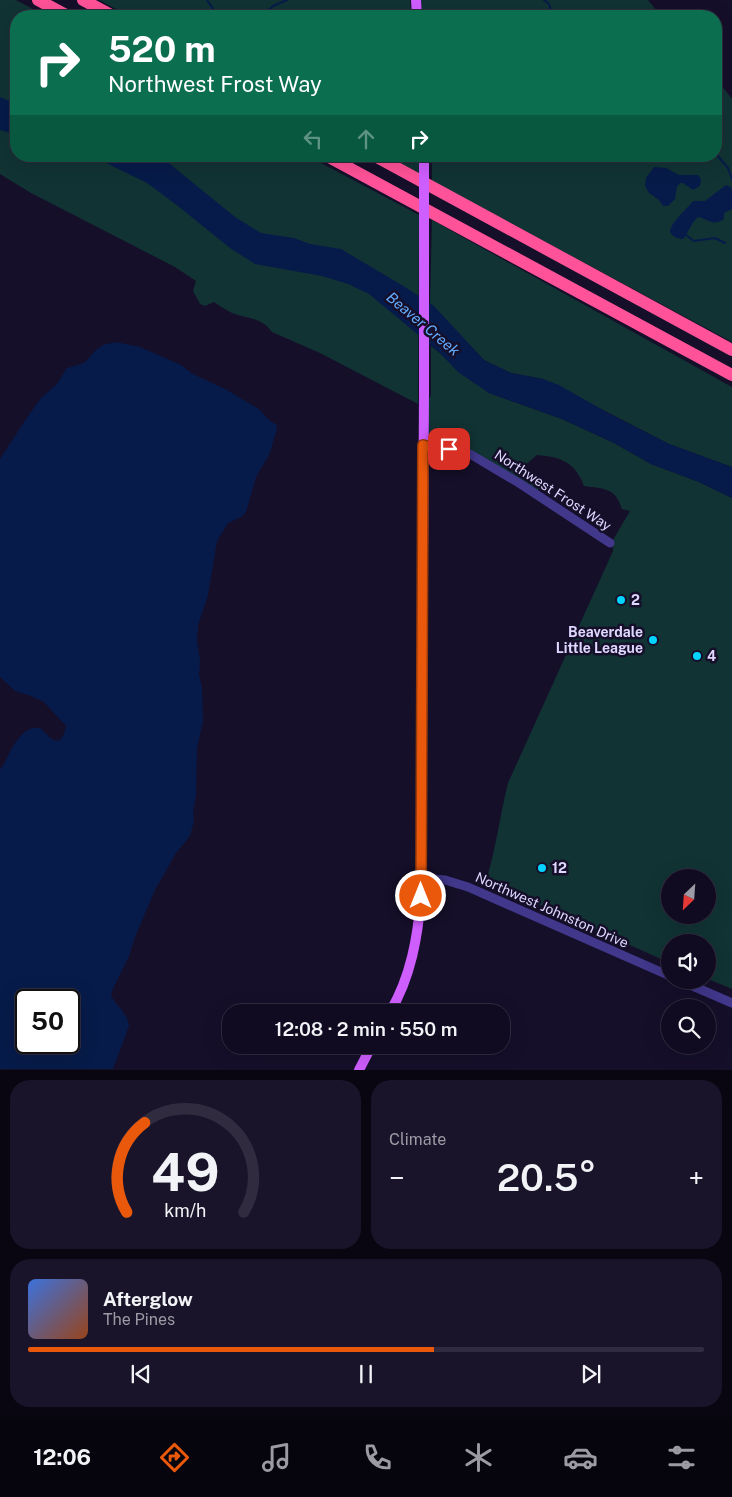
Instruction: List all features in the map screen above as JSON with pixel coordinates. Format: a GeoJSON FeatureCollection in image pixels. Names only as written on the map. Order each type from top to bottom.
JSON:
{"type":"FeatureCollection","features":[{"type":"Feature","properties":{"kind":"highway"},"geometry":{"type":"LineString","coordinates":[[38,0],[57,10]]}},
{"type":"Feature","properties":{"kind":"highway"},"geometry":{"type":"LineString","coordinates":[[83,0],[102,10]]}},
{"type":"Feature","properties":{"kind":"highway"},"geometry":{"type":"LineString","coordinates":[[338,162],[732,375]]}},
{"type":"Feature","properties":{"kind":"highway"},"geometry":{"type":"LineString","coordinates":[[386,162],[732,350]]}},
{"type":"Feature","properties":{"kind":"main road"},"geometry":{"type":"LineString","coordinates":[[394,1004],[403,986],[416,940],[420,908],[424,162]]}},
{"type":"Feature","properties":{"kind":"main road"},"geometry":{"type":"LineString","coordinates":[[359,1070],[367,1054]]}},
{"type":"Feature","properties":{"kind":"street","name":"Northwest Frost Way"},"geometry":{"type":"LineString","coordinates":[[423,445],[432,448],[460,450],[470,454],[519,483],[610,543]]}},
{"type":"Feature","properties":{"kind":"street","name":"Northwest Johnston Drive"},"geometry":{"type":"LineString","coordinates":[[421,878],[445,880],[468,887],[661,972]]}},
{"type":"Feature","properties":{"kind":"street"},"geometry":{"type":"LineString","coordinates":[[700,989],[732,1003]]}},
{"type":"Feature","properties":{"kind":"green space"},"geometry":{"type":"Polygon","coordinates":[[[0,0],[16,0],[35,10],[10,10],[10,162],[319,162],[419,215],[418,404],[320,353],[272,332],[259,321],[232,313],[214,302],[205,306],[200,304],[193,291],[196,281],[175,267],[31,193],[0,174],[0,0]]]}},
{"type":"Feature","properties":{"kind":"green space"},"geometry":{"type":"Polygon","coordinates":[[[99,0],[410,0],[411,10],[118,10],[99,0]]]}},
{"type":"Feature","properties":{"kind":"green space"},"geometry":{"type":"Polygon","coordinates":[[[421,0],[648,0],[656,10],[422,10],[421,0]]]}},
{"type":"Feature","properties":{"kind":"green space"},"geometry":{"type":"Polygon","coordinates":[[[722,86],[732,99],[732,342],[432,181],[432,162],[722,162],[722,86]]]}},
{"type":"Feature","properties":{"kind":"green space"},"geometry":{"type":"Polygon","coordinates":[[[398,162],[419,162],[419,174],[398,162]]]}},
{"type":"Feature","properties":{"kind":"green space"},"geometry":{"type":"Polygon","coordinates":[[[432,220],[732,387],[732,467],[669,444],[543,379],[511,373],[484,360],[430,304],[432,220]]]}},
{"type":"Feature","properties":{"kind":"green space","name":"Beaverdale Little League"},"geometry":{"type":"Polygon","coordinates":[[[431,346],[489,393],[562,419],[614,443],[651,464],[699,482],[732,498],[732,989],[716,982],[716,934],[661,934],[661,959],[486,881],[493,857],[508,783],[613,551],[613,540],[630,511],[622,509],[616,497],[608,490],[584,486],[572,466],[560,459],[537,455],[516,473],[540,487],[537,492],[454,447],[434,444],[429,440],[428,400],[431,395],[431,346]]]}},
{"type":"Feature","properties":{"kind":"water"},"geometry":{"type":"Polygon","coordinates":[[[0,97],[10,101],[10,133],[0,130],[0,97]]]}},
{"type":"Feature","properties":{"kind":"water","name":"Beaver Creek"},"geometry":{"type":"Polygon","coordinates":[[[104,162],[167,162],[235,217],[261,233],[294,238],[310,244],[341,249],[434,306],[484,360],[511,373],[543,379],[559,385],[608,413],[669,444],[732,467],[732,498],[699,482],[651,464],[614,443],[562,419],[489,393],[458,372],[440,353],[369,294],[348,284],[322,276],[255,264],[230,248],[147,183],[104,162]]]}},
{"type":"Feature","properties":{"kind":"water"},"geometry":{"type":"Polygon","coordinates":[[[654,167],[666,168],[679,175],[698,175],[701,179],[700,186],[693,190],[680,183],[677,187],[675,199],[668,206],[663,206],[659,200],[649,193],[645,186],[646,178],[654,167]]]}},
{"type":"Feature","properties":{"kind":"water"},"geometry":{"type":"Polygon","coordinates":[[[726,185],[731,187],[732,190],[732,209],[724,213],[724,219],[714,222],[698,217],[683,239],[679,239],[671,234],[673,224],[693,201],[705,201],[726,185]]]}},
{"type":"Feature","properties":{"kind":"water"},"geometry":{"type":"Polygon","coordinates":[[[116,342],[140,347],[181,365],[193,374],[225,389],[259,409],[269,420],[277,425],[277,429],[269,455],[256,477],[246,512],[241,517],[228,523],[217,541],[208,595],[198,625],[197,641],[200,660],[199,675],[202,687],[203,721],[197,748],[194,821],[190,836],[176,853],[155,890],[129,956],[112,991],[111,996],[124,1014],[129,1026],[113,1069],[0,1069],[0,770],[20,736],[26,731],[32,728],[40,728],[54,740],[60,740],[66,726],[44,702],[15,691],[0,677],[0,459],[41,398],[57,384],[67,368],[84,363],[103,345],[116,342]]]}},
{"type":"Feature","properties":{"kind":"waterway"},"geometry":{"type":"LineString","coordinates":[[207,0],[214,10]]}},
{"type":"Feature","properties":{"kind":"waterway"},"geometry":{"type":"LineString","coordinates":[[269,10],[273,6],[287,0]]}},
{"type":"Feature","properties":{"kind":"waterway"},"geometry":{"type":"LineString","coordinates":[[544,0],[549,4],[551,10]]}},
{"type":"Feature","properties":{"kind":"waterway"},"geometry":{"type":"LineString","coordinates":[[722,161],[728,168],[732,179]]}},
{"type":"Feature","properties":{"kind":"waterway"},"geometry":{"type":"LineString","coordinates":[[686,235],[694,241],[715,238],[725,243]]}},
{"type":"Feature","properties":{"kind":"place","name":"2"},"geometry":{"type":"Point","coordinates":[621,600]}},
{"type":"Feature","properties":{"kind":"place","name":"Beaverdale Little League"},"geometry":{"type":"Point","coordinates":[653,640]}},
{"type":"Feature","properties":{"kind":"place","name":"4"},"geometry":{"type":"Point","coordinates":[697,656]}},
{"type":"Feature","properties":{"kind":"place","name":"12"},"geometry":{"type":"Point","coordinates":[542,868]}},
{"type":"Feature","properties":{"kind":"route"},"geometry":{"type":"LineString","coordinates":[[421,896],[423,445],[432,448],[449,449]]}}]}
